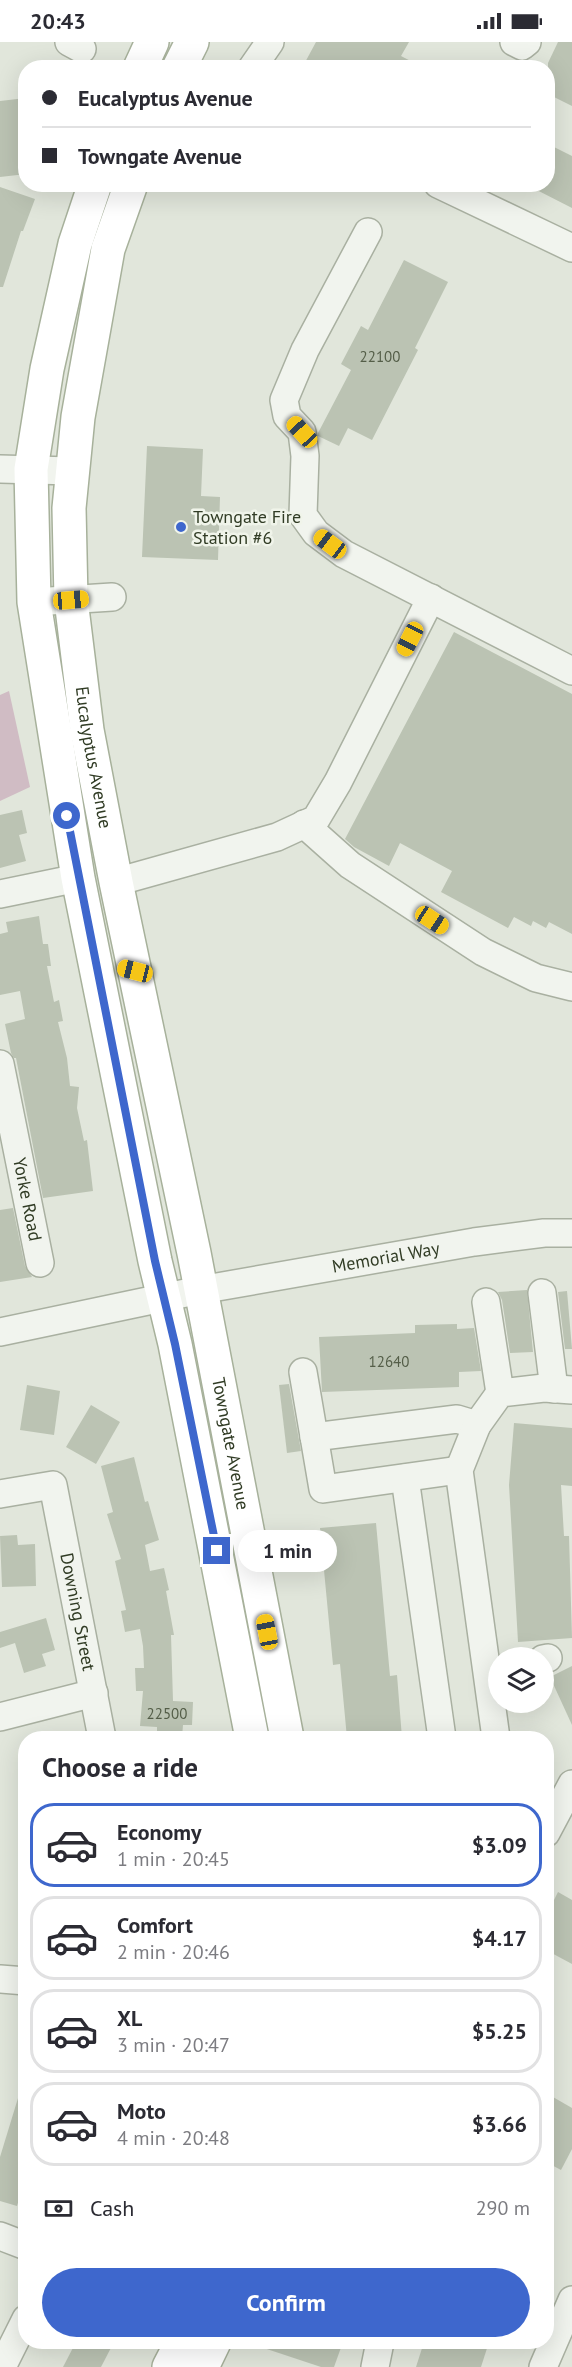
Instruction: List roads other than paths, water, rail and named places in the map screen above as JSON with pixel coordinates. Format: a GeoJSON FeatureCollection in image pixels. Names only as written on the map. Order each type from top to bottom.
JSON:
{"type":"FeatureCollection","features":[{"type":"Feature","properties":{"kind":"main road"},"geometry":{"type":"LineString","coordinates":[[144,60],[152,42]]}},
{"type":"Feature","properties":{"kind":"main road"},"geometry":{"type":"LineString","coordinates":[[166,60],[173,42]]}},
{"type":"Feature","properties":{"kind":"main road"},"geometry":{"type":"LineString","coordinates":[[183,60],[192,42]]}},
{"type":"Feature","properties":{"kind":"main road","name":"Eucalyptus Avenue"},"geometry":{"type":"LineString","coordinates":[[92,192],[72,256],[47,369],[16,469],[50,711],[78,878],[164,1298]]}},
{"type":"Feature","properties":{"kind":"main road","name":"Eucalyptus Avenue"},"geometry":{"type":"LineString","coordinates":[[128,192],[108,249],[78,417],[69,508],[71,600],[87,730],[200,1290]]}},
{"type":"Feature","properties":{"kind":"main road"},"geometry":{"type":"LineString","coordinates":[[50,711],[68,732],[97,857],[116,882]]}},
{"type":"Feature","properties":{"kind":"main road"},"geometry":{"type":"LineString","coordinates":[[78,878],[102,889],[119,967],[135,971]]}},
{"type":"Feature","properties":{"kind":"main road","name":"Towngate Avenue"},"geometry":{"type":"LineString","coordinates":[[200,1290],[286,1731]]}},
{"type":"Feature","properties":{"kind":"main road","name":"Towngate Avenue"},"geometry":{"type":"LineString","coordinates":[[164,1298],[251,1731]]}},
{"type":"Feature","properties":{"kind":"main road"},"geometry":{"type":"LineString","coordinates":[[169,2367],[178,2349]]}},
{"type":"Feature","properties":{"kind":"main road"},"geometry":{"type":"LineString","coordinates":[[202,2367],[211,2349]]}},
{"type":"Feature","properties":{"kind":"street"},"geometry":{"type":"LineString","coordinates":[[258,60],[270,42]]}},
{"type":"Feature","properties":{"kind":"street"},"geometry":{"type":"LineString","coordinates":[[514,42],[522,46],[527,42]]}},
{"type":"Feature","properties":{"kind":"street"},"geometry":{"type":"LineString","coordinates":[[455,192],[572,248]]}},
{"type":"Feature","properties":{"kind":"street"},"geometry":{"type":"LineString","coordinates":[[368,232],[305,350],[284,400],[287,416],[302,432],[305,456],[303,515],[316,533],[344,554],[572,671]]}},
{"type":"Feature","properties":{"kind":"street"},"geometry":{"type":"LineString","coordinates":[[16,469],[71,471]]}},
{"type":"Feature","properties":{"kind":"street"},"geometry":{"type":"LineString","coordinates":[[34,602],[112,597]]}},
{"type":"Feature","properties":{"kind":"street"},"geometry":{"type":"LineString","coordinates":[[116,882],[277,837],[316,819],[338,782],[430,598]]}},
{"type":"Feature","properties":{"kind":"street"},"geometry":{"type":"LineString","coordinates":[[304,824],[350,865],[483,952],[536,978],[572,987]]}},
{"type":"Feature","properties":{"kind":"street"},"geometry":{"type":"LineString","coordinates":[[0,894],[78,878]]}},
{"type":"Feature","properties":{"kind":"street","name":"Yorke Road"},"geometry":{"type":"LineString","coordinates":[[0,1064],[11,1180],[40,1263]]}},
{"type":"Feature","properties":{"kind":"street","name":"Memorial Way"},"geometry":{"type":"LineString","coordinates":[[200,1290],[474,1242],[544,1233],[572,1233]]}},
{"type":"Feature","properties":{"kind":"street"},"geometry":{"type":"LineString","coordinates":[[0,1332],[200,1290]]}},
{"type":"Feature","properties":{"kind":"street"},"geometry":{"type":"LineString","coordinates":[[500,1393],[544,1388],[563,1390],[542,1293]]}},
{"type":"Feature","properties":{"kind":"street"},"geometry":{"type":"LineString","coordinates":[[486,1302],[500,1393],[477,1425],[459,1470],[489,1647]]}},
{"type":"Feature","properties":{"kind":"street"},"geometry":{"type":"LineString","coordinates":[[303,1372],[323,1489],[459,1470]]}},
{"type":"Feature","properties":{"kind":"street"},"geometry":{"type":"LineString","coordinates":[[314,1437],[457,1419],[477,1425]]}},
{"type":"Feature","properties":{"kind":"street"},"geometry":{"type":"LineString","coordinates":[[405,1478],[441,1731]]}},
{"type":"Feature","properties":{"kind":"street","name":"Downing Street"},"geometry":{"type":"LineString","coordinates":[[0,1494],[53,1485],[101,1731]]}},
{"type":"Feature","properties":{"kind":"street"},"geometry":{"type":"LineString","coordinates":[[0,1717],[94,1693]]}},
{"type":"Feature","properties":{"kind":"street"},"geometry":{"type":"LineString","coordinates":[[495,1713],[496,1731]]}},
{"type":"Feature","properties":{"kind":"street"},"geometry":{"type":"LineString","coordinates":[[554,1818],[572,1784]]}},
{"type":"Feature","properties":{"kind":"street"},"geometry":{"type":"LineString","coordinates":[[0,1979],[18,1980]]}},
{"type":"Feature","properties":{"kind":"street"},"geometry":{"type":"LineString","coordinates":[[0,2236],[18,2243]]}},
{"type":"Feature","properties":{"kind":"street"},"geometry":{"type":"LineString","coordinates":[[555,2358],[572,2300]]}},
{"type":"Feature","properties":{"kind":"street"},"geometry":{"type":"LineString","coordinates":[[2,2367],[18,2335]]}},
{"type":"Feature","properties":{"kind":"street"},"geometry":{"type":"LineString","coordinates":[[375,2367],[379,2349]]}},
{"type":"Feature","properties":{"kind":"place","name":"Towngate Fire Station #6"},"geometry":{"type":"Point","coordinates":[181,527]}}]}
